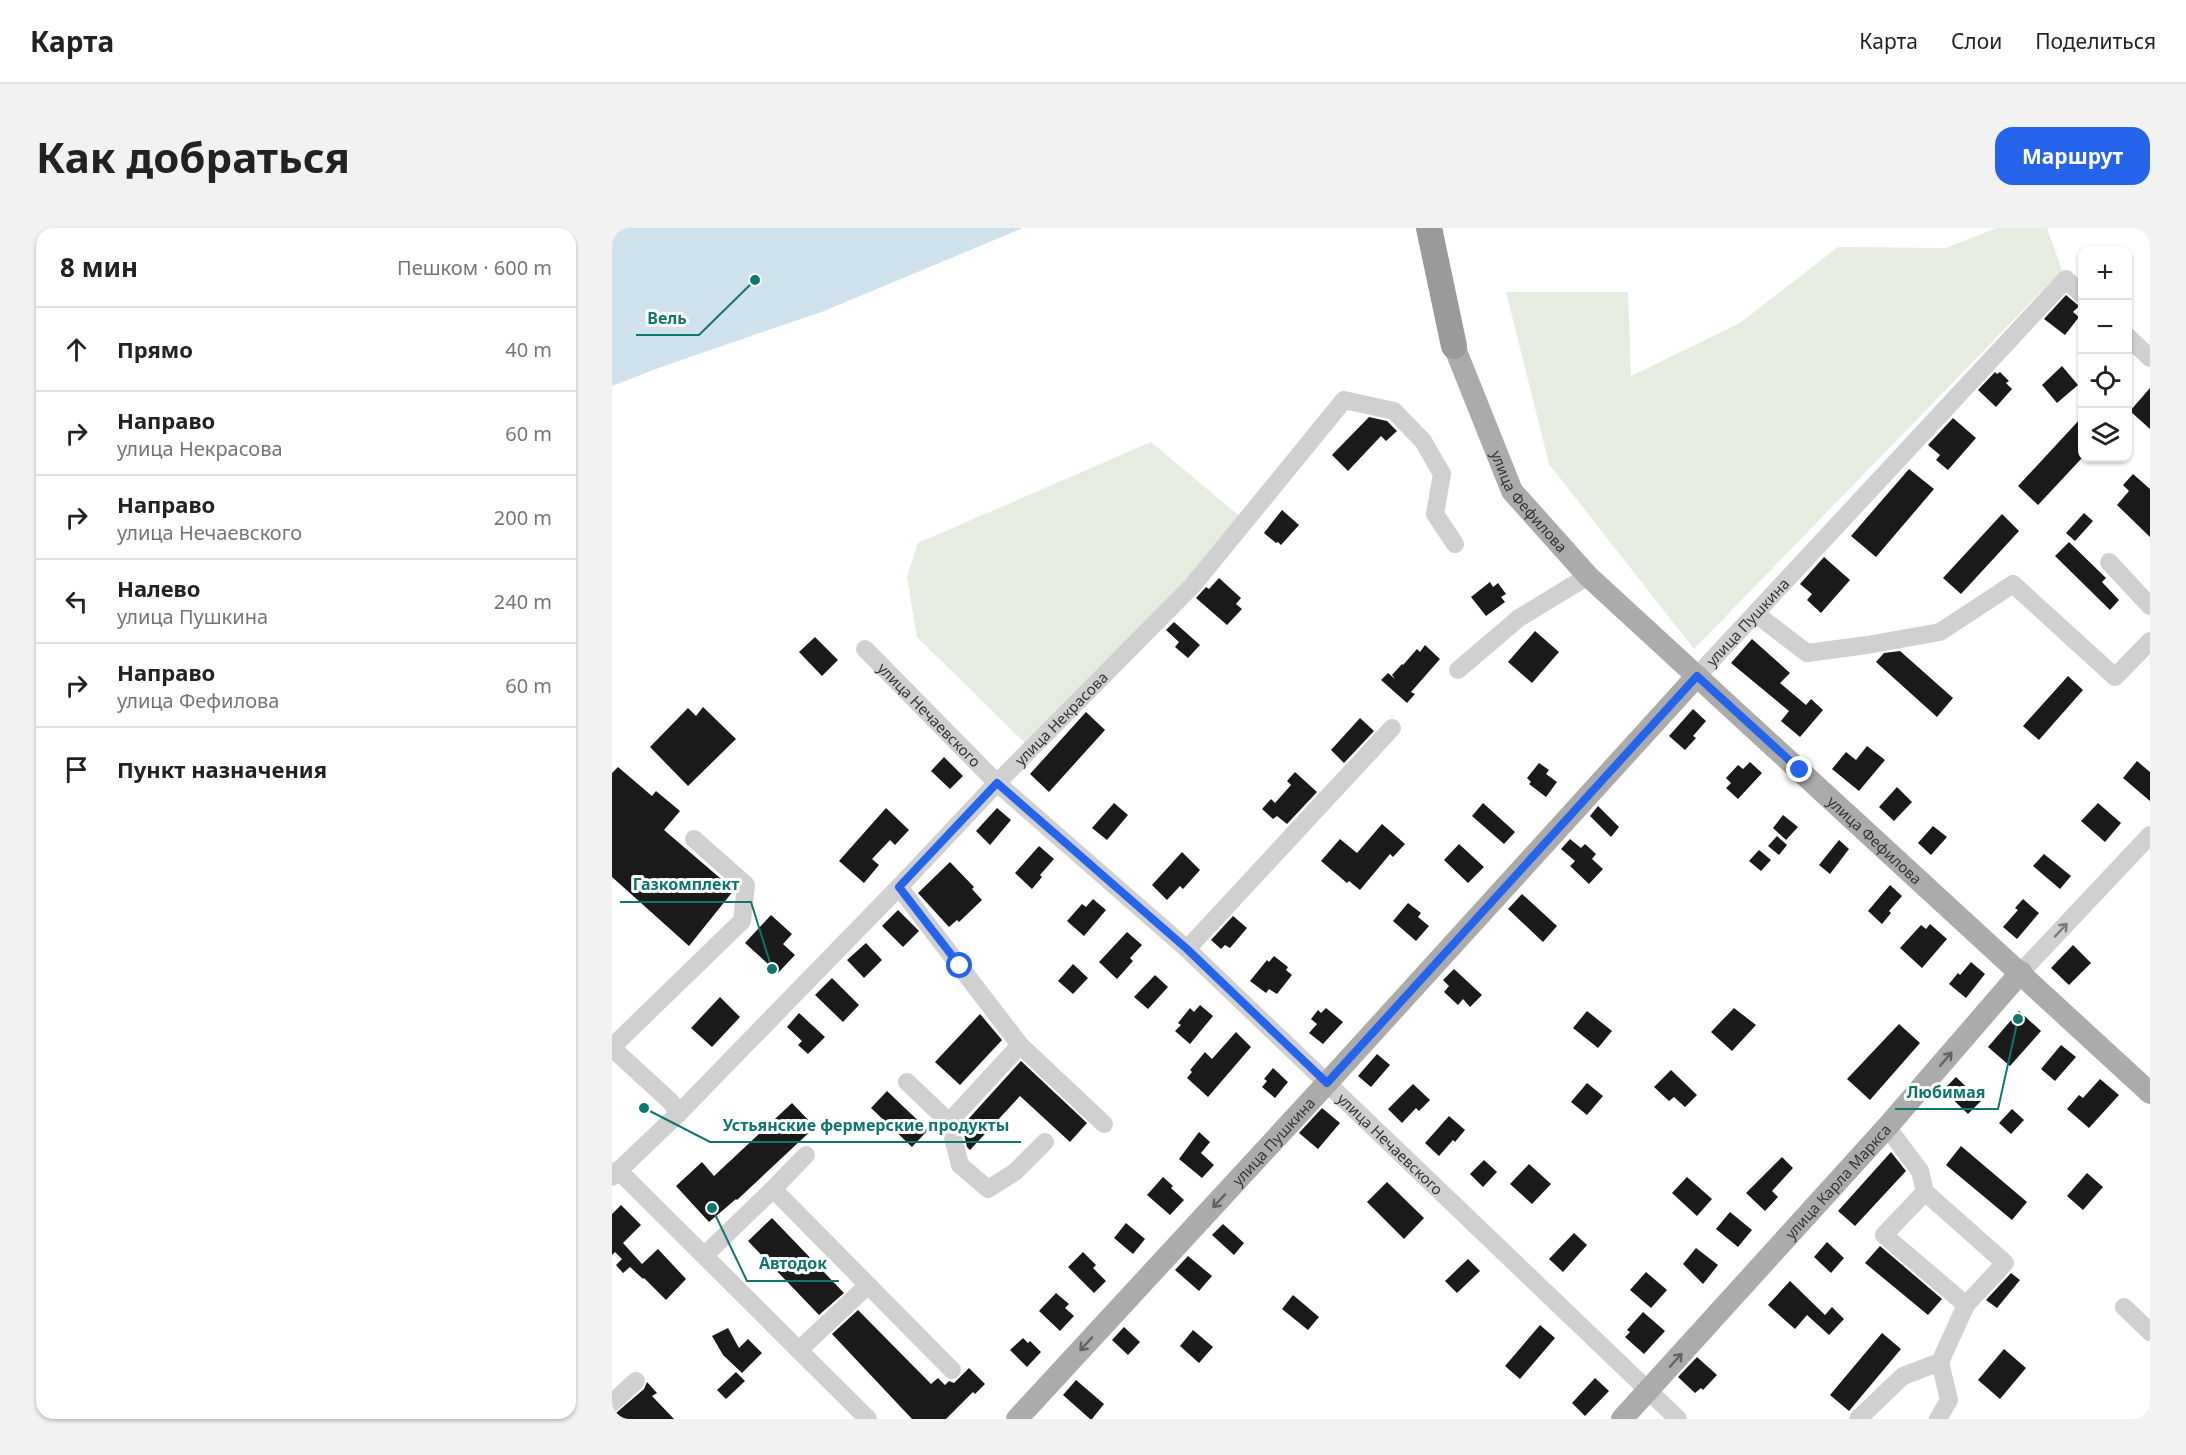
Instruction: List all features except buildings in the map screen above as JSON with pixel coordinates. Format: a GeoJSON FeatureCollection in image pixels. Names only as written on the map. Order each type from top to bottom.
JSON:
{"type":"FeatureCollection","features":[{"type":"Feature","properties":{"kind":"highway"},"geometry":{"type":"LineString","coordinates":[[1429,228],[1454,346]]}},
{"type":"Feature","properties":{"kind":"main road","name":"улица Фефилова"},"geometry":{"type":"LineString","coordinates":[[1454,346],[1512,491],[1588,576],[2150,1093]]}},
{"type":"Feature","properties":{"kind":"main road","name":"улица Пушкина"},"geometry":{"type":"LineString","coordinates":[[1017,1419],[1327,1083],[1697,676]]}},
{"type":"Feature","properties":{"kind":"main road","name":"улица Карла Маркса"},"geometry":{"type":"LineString","coordinates":[[1622,1419],[1887,1127],[2021,972]]}},
{"type":"Feature","properties":{"kind":"street","name":"улица Пушкина"},"geometry":{"type":"LineString","coordinates":[[1697,676],[2066,279],[2078,291]]}},
{"type":"Feature","properties":{"kind":"street"},"geometry":{"type":"LineString","coordinates":[[2132,342],[2150,358]]}},
{"type":"Feature","properties":{"kind":"street","name":"улица Некрасова"},"geometry":{"type":"LineString","coordinates":[[614,1175],[679,1113],[997,783],[1193,585],[1344,400],[1394,411],[1423,441],[1442,474],[1435,514],[1455,544]]}},
{"type":"Feature","properties":{"kind":"street"},"geometry":{"type":"LineString","coordinates":[[2109,562],[2150,606]]}},
{"type":"Feature","properties":{"kind":"street"},"geometry":{"type":"LineString","coordinates":[[1458,670],[1519,618],[1588,576]]}},
{"type":"Feature","properties":{"kind":"street"},"geometry":{"type":"LineString","coordinates":[[1756,614],[1807,653],[1940,632],[2013,584],[2115,677],[2150,641]]}},
{"type":"Feature","properties":{"kind":"street","name":"улица Нечаевского"},"geometry":{"type":"LineString","coordinates":[[865,649],[997,783],[1187,949],[1678,1419]]}},
{"type":"Feature","properties":{"kind":"street"},"geometry":{"type":"LineString","coordinates":[[1187,949],[1392,728]]}},
{"type":"Feature","properties":{"kind":"street","name":"улица Карла Маркса"},"geometry":{"type":"LineString","coordinates":[[2021,972],[2150,835]]}},
{"type":"Feature","properties":{"kind":"street"},"geometry":{"type":"LineString","coordinates":[[679,1113],[670,1101],[612,1047],[742,921],[746,885],[694,839]]}},
{"type":"Feature","properties":{"kind":"street"},"geometry":{"type":"LineString","coordinates":[[899,887],[1020,1045],[1104,1125]]}},
{"type":"Feature","properties":{"kind":"street"},"geometry":{"type":"LineString","coordinates":[[949,1122],[1020,1045]]}},
{"type":"Feature","properties":{"kind":"street"},"geometry":{"type":"LineString","coordinates":[[907,1082],[949,1122],[960,1165],[988,1189],[1014,1172],[1045,1142]]}},
{"type":"Feature","properties":{"kind":"street"},"geometry":{"type":"LineString","coordinates":[[1887,1127],[1920,1171],[1925,1192],[2004,1263],[1966,1305],[1940,1362],[1949,1400],[1938,1419]]}},
{"type":"Feature","properties":{"kind":"street"},"geometry":{"type":"LineString","coordinates":[[705,1255],[806,1155]]}},
{"type":"Feature","properties":{"kind":"street"},"geometry":{"type":"LineString","coordinates":[[614,1175],[705,1255],[868,1419]]}},
{"type":"Feature","properties":{"kind":"street"},"geometry":{"type":"LineString","coordinates":[[773,1189],[952,1370]]}},
{"type":"Feature","properties":{"kind":"street"},"geometry":{"type":"LineString","coordinates":[[1925,1192],[1884,1235],[1966,1305]]}},
{"type":"Feature","properties":{"kind":"street"},"geometry":{"type":"LineString","coordinates":[[799,1350],[868,1285]]}},
{"type":"Feature","properties":{"kind":"street"},"geometry":{"type":"LineString","coordinates":[[2124,1307],[2150,1332]]}},
{"type":"Feature","properties":{"kind":"street"},"geometry":{"type":"LineString","coordinates":[[1858,1419],[1903,1376],[1940,1362]]}},
{"type":"Feature","properties":{"kind":"street"},"geometry":{"type":"LineString","coordinates":[[612,1403],[636,1381]]}},
{"type":"Feature","properties":{"kind":"shaded area"},"geometry":{"type":"Polygon","coordinates":[[[1997,228],[2047,228],[2062,270],[1694,649],[1549,464],[1506,292],[1628,292],[1631,376],[1740,323],[1838,247],[1946,248],[1997,228]]]}},
{"type":"Feature","properties":{"kind":"shaded area"},"geometry":{"type":"Polygon","coordinates":[[[1151,442],[1243,519],[1059,723],[1027,745],[917,637],[907,577],[918,543],[1151,442]]]}},
{"type":"Feature","properties":{"kind":"water"},"geometry":{"type":"Polygon","coordinates":[[[626,228],[1023,228],[824,311],[612,386],[612,233],[626,228]]]}},
{"type":"Feature","properties":{"kind":"place","name":"Вель"},"geometry":{"type":"Point","coordinates":[755,280]}},
{"type":"Feature","properties":{"kind":"place","name":"Газкомплект"},"geometry":{"type":"Point","coordinates":[772,969]}},
{"type":"Feature","properties":{"kind":"place","name":"Любимая"},"geometry":{"type":"Point","coordinates":[2018,1019]}},
{"type":"Feature","properties":{"kind":"place","name":"Устьянские фермерские продукты"},"geometry":{"type":"Point","coordinates":[644,1108]}},
{"type":"Feature","properties":{"kind":"place","name":"Автодок"},"geometry":{"type":"Point","coordinates":[712,1208]}},
{"type":"Feature","properties":{"kind":"route"},"geometry":{"type":"LineString","coordinates":[[960,966],[899,887],[997,783],[1187,949],[1327,1083],[1697,676],[1800,770]]}}]}
